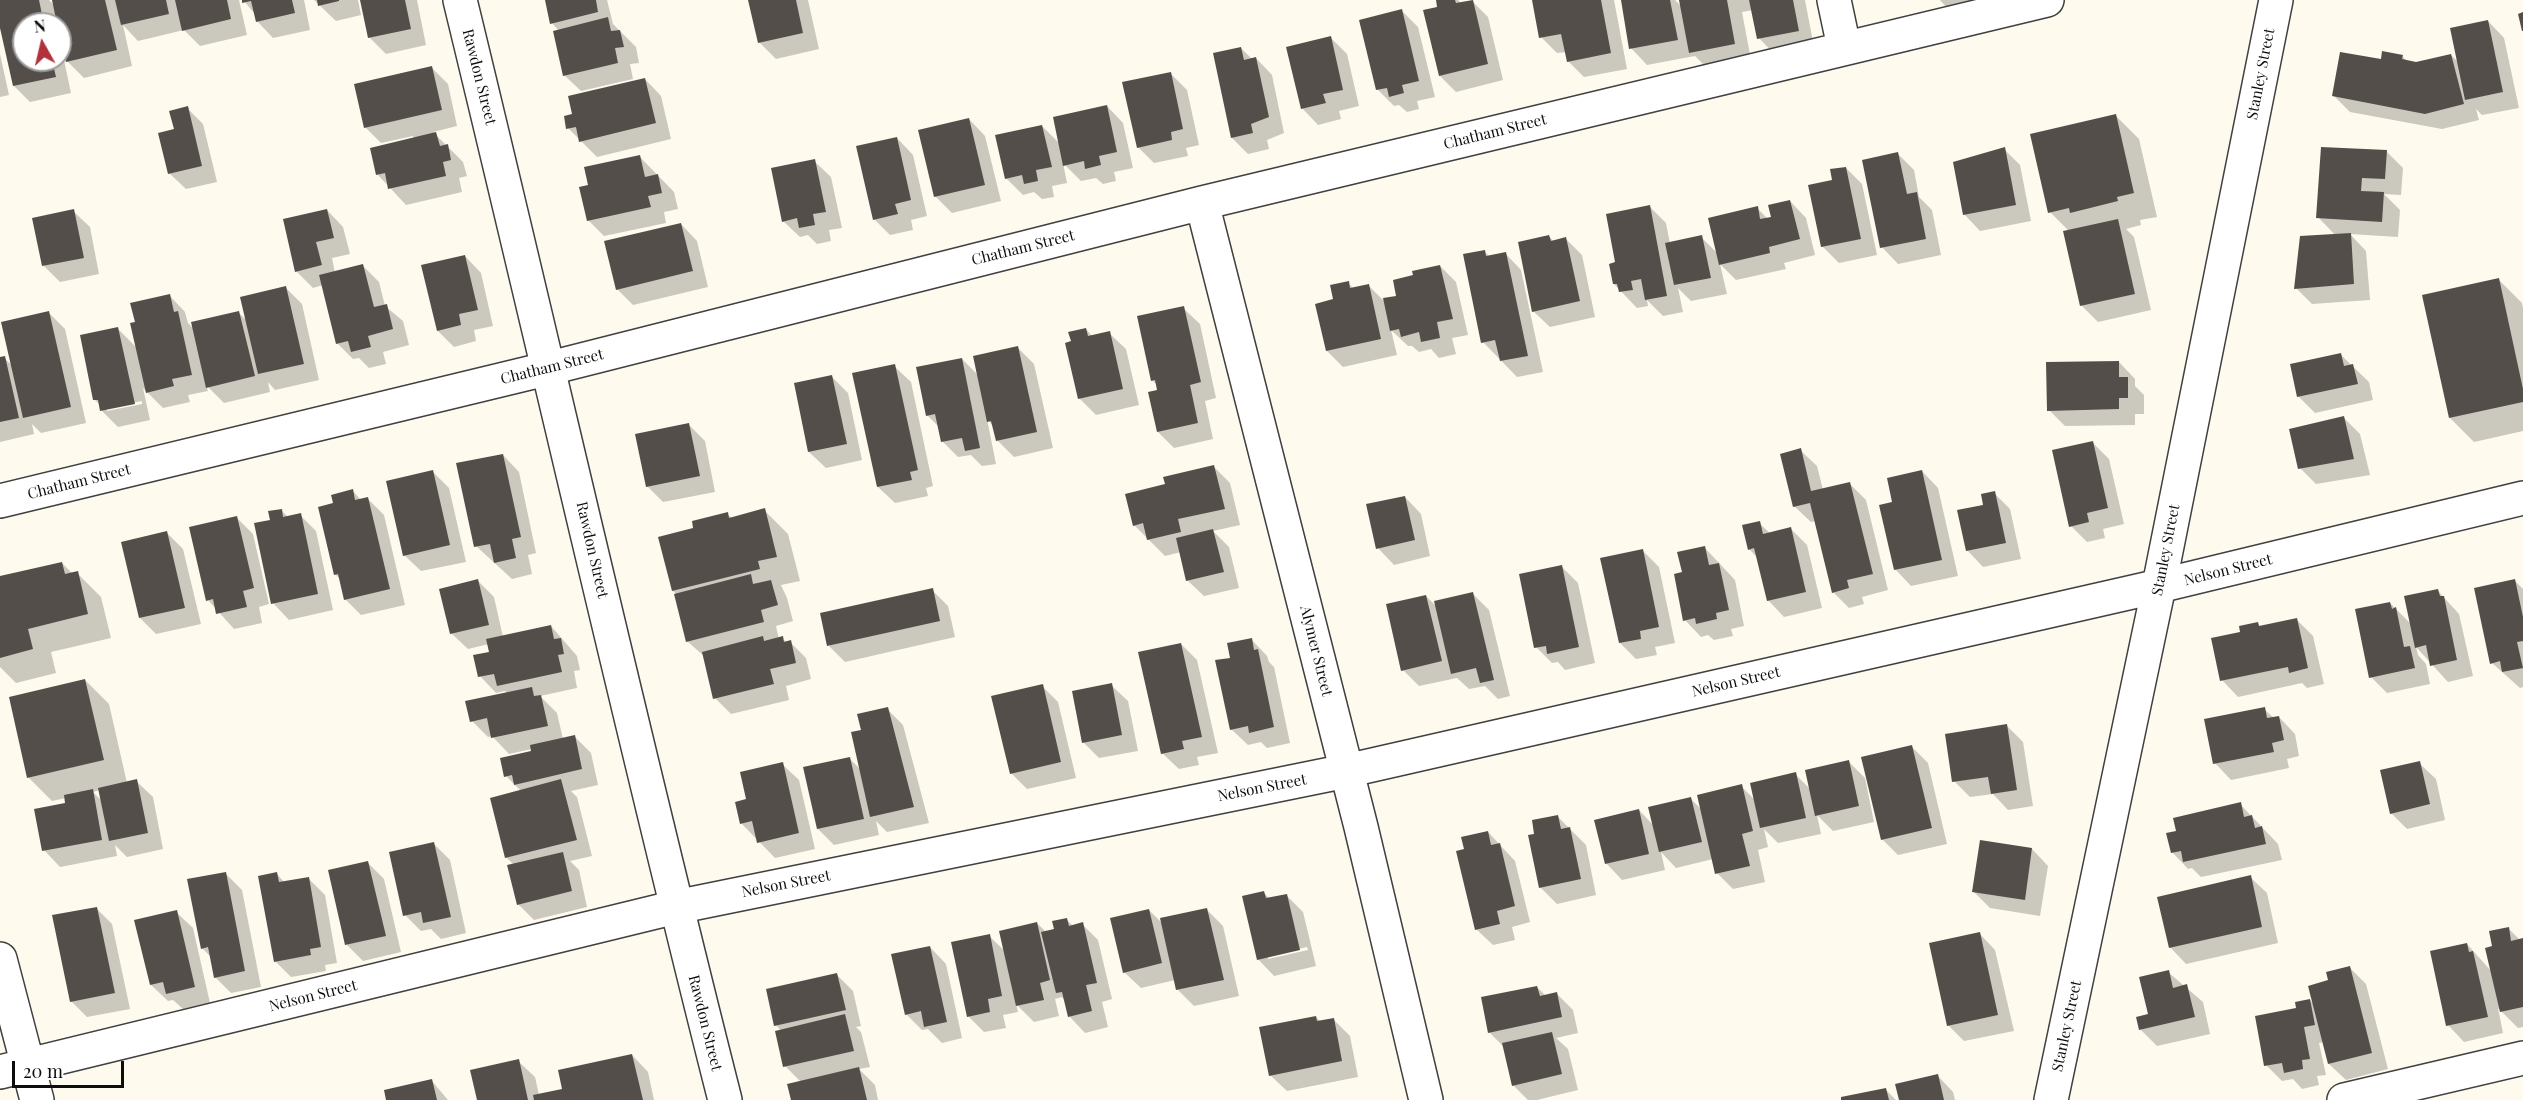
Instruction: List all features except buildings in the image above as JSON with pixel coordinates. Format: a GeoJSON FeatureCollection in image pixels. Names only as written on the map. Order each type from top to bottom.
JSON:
{"type":"FeatureCollection","features":[{"type":"Feature","properties":{"kind":"street","name":"Rawdon Street"},"geometry":{"type":"LineString","coordinates":[[460,0],[550,368],[676,907],[725,1100]]}},
{"type":"Feature","properties":{"kind":"street"},"geometry":{"type":"LineString","coordinates":[[1834,0],[1844,47]]}},
{"type":"Feature","properties":{"kind":"street","name":"Chatham Street"},"geometry":{"type":"LineString","coordinates":[[0,501],[550,368],[1203,203],[2047,0]]}},
{"type":"Feature","properties":{"kind":"street","name":"Stanley Street"},"geometry":{"type":"LineString","coordinates":[[2051,1100],[2158,586],[2276,0]]}},
{"type":"Feature","properties":{"kind":"street","name":"Alymer Street"},"geometry":{"type":"LineString","coordinates":[[1203,203],[1426,1100]]}},
{"type":"Feature","properties":{"kind":"street","name":"Nelson Street"},"geometry":{"type":"LineString","coordinates":[[14,1068],[676,907],[1346,771],[2158,586],[2523,498]]}},
{"type":"Feature","properties":{"kind":"street"},"geometry":{"type":"LineString","coordinates":[[0,959],[14,1068],[37,1100]]}},
{"type":"Feature","properties":{"kind":"street"},"geometry":{"type":"LineString","coordinates":[[2344,1100],[2523,1058]]}}]}
